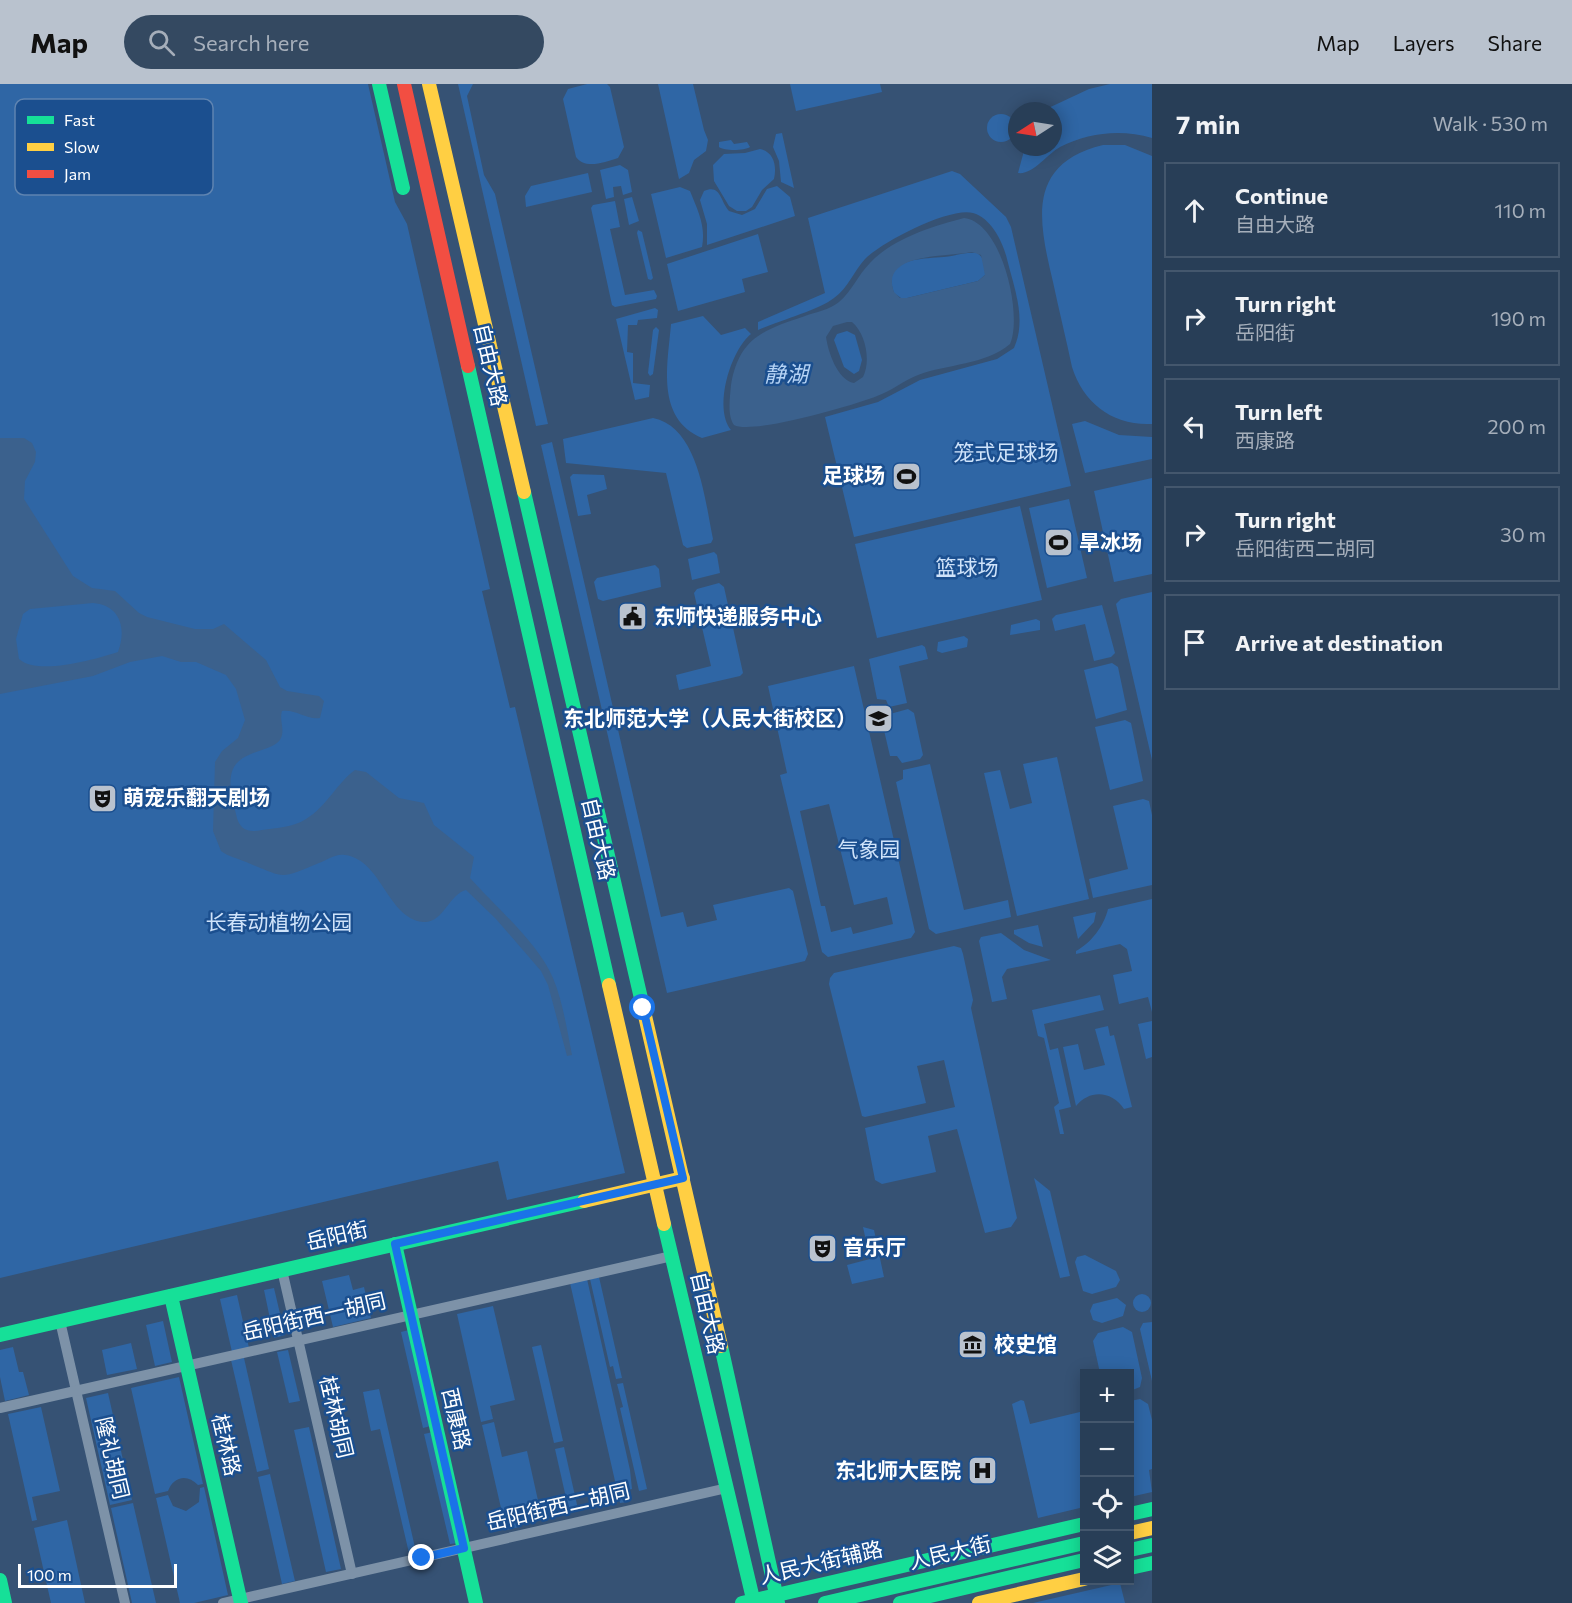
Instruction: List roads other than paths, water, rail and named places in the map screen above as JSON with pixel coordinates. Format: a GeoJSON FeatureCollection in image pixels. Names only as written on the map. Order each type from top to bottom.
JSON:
{"type":"FeatureCollection","features":[{"type":"Feature","properties":{"kind":"main road"},"geometry":{"type":"LineString","coordinates":[[379,84],[403,188]]}},
{"type":"Feature","properties":{"kind":"main road","name":"自由大路"},"geometry":{"type":"LineString","coordinates":[[404,84],[654,1184],[727,1488],[750,1602]]}},
{"type":"Feature","properties":{"kind":"main road","name":"自由大路"},"geometry":{"type":"LineString","coordinates":[[429,84],[683,1178],[778,1599]]}},
{"type":"Feature","properties":{"kind":"main road","name":"岳阳街"},"geometry":{"type":"LineString","coordinates":[[0,1335],[683,1178]]}},
{"type":"Feature","properties":{"kind":"main road","name":"西康路"},"geometry":{"type":"LineString","coordinates":[[395,1244],[476,1603]]}},
{"type":"Feature","properties":{"kind":"main road","name":"桂林路"},"geometry":{"type":"LineString","coordinates":[[171,1296],[240,1601]]}},
{"type":"Feature","properties":{"kind":"main road"},"geometry":{"type":"LineString","coordinates":[[1134,1513],[1152,1509]]}},
{"type":"Feature","properties":{"kind":"main road","name":"人民大街辅路"},"geometry":{"type":"LineString","coordinates":[[750,1602],[778,1599],[1080,1525]]}},
{"type":"Feature","properties":{"kind":"main road"},"geometry":{"type":"LineString","coordinates":[[1134,1532],[1152,1528]]}},
{"type":"Feature","properties":{"kind":"main road","name":"人民大街"},"geometry":{"type":"LineString","coordinates":[[825,1603],[1080,1545]]}},
{"type":"Feature","properties":{"kind":"main road"},"geometry":{"type":"LineString","coordinates":[[1134,1549],[1152,1545]]}},
{"type":"Feature","properties":{"kind":"main road","name":"人民大街"},"geometry":{"type":"LineString","coordinates":[[900,1603],[1080,1561]]}},
{"type":"Feature","properties":{"kind":"main road"},"geometry":{"type":"LineString","coordinates":[[1134,1567],[1152,1563]]}},
{"type":"Feature","properties":{"kind":"main road"},"geometry":{"type":"LineString","coordinates":[[0,1580],[5,1603]]}},
{"type":"Feature","properties":{"kind":"main road"},"geometry":{"type":"LineString","coordinates":[[979,1603],[1080,1580]]}},
{"type":"Feature","properties":{"kind":"street","name":"岳阳街西一胡同"},"geometry":{"type":"LineString","coordinates":[[0,1408],[672,1256]]}},
{"type":"Feature","properties":{"kind":"street","name":"桂林胡同"},"geometry":{"type":"LineString","coordinates":[[282,1270],[352,1574]]}},
{"type":"Feature","properties":{"kind":"street","name":"隆礼胡同"},"geometry":{"type":"LineString","coordinates":[[60,1321],[125,1603]]}},
{"type":"Feature","properties":{"kind":"street","name":"岳阳街西二胡同"},"geometry":{"type":"LineString","coordinates":[[223,1603],[240,1601],[727,1488]]}},
{"type":"Feature","properties":{"kind":"water","name":"静湖"},"geometry":{"type":"Polygon","coordinates":[[[964,218],[977,223],[989,235],[999,252],[1011,292],[1014,313],[1010,344],[978,360],[918,375],[882,394],[848,406],[781,423],[744,427],[734,425],[730,416],[731,385],[740,356],[755,338],[777,326],[835,305],[848,293],[870,263],[901,240],[926,229],[964,218]],[[972,252],[933,256],[906,263],[897,270],[892,279],[894,292],[900,298],[907,298],[978,281],[985,275],[981,255],[972,252]],[[852,322],[833,326],[826,337],[831,357],[838,371],[848,381],[854,383],[863,377],[867,356],[861,333],[852,322]]]}},
{"type":"Feature","properties":{"kind":"water"},"geometry":{"type":"Polygon","coordinates":[[[0,438],[24,438],[32,443],[36,452],[35,462],[25,481],[24,499],[73,576],[92,588],[115,591],[139,613],[147,617],[195,629],[213,629],[224,624],[266,660],[280,687],[287,691],[319,696],[324,701],[320,718],[282,711],[282,735],[278,743],[237,762],[231,774],[231,792],[239,824],[245,829],[257,831],[301,822],[320,808],[355,770],[366,772],[399,798],[424,803],[434,825],[474,857],[470,878],[516,926],[546,965],[559,997],[572,1055],[567,1056],[548,985],[541,971],[496,919],[466,890],[455,897],[436,918],[423,922],[401,911],[368,867],[357,859],[338,855],[296,872],[282,875],[221,851],[213,831],[215,762],[222,751],[238,738],[245,720],[236,689],[226,675],[196,662],[181,662],[162,656],[130,662],[93,676],[0,694],[0,438]],[[93,603],[30,609],[23,614],[16,639],[19,659],[28,664],[53,666],[82,662],[118,652],[122,634],[119,619],[110,608],[93,603]]]}},
{"type":"Feature","properties":{"kind":"place","name":"足球场"},"geometry":{"type":"Point","coordinates":[906,476]}},
{"type":"Feature","properties":{"kind":"place","name":"旱冰场"},"geometry":{"type":"Point","coordinates":[1058,543]}},
{"type":"Feature","properties":{"kind":"place","name":"东师快递服务中心"},"geometry":{"type":"Point","coordinates":[633,617]}},
{"type":"Feature","properties":{"kind":"place","name":"东北师范大学（人民大街校区）"},"geometry":{"type":"Point","coordinates":[878,719]}},
{"type":"Feature","properties":{"kind":"place","name":"萌宠乐翻天剧场"},"geometry":{"type":"Point","coordinates":[102,798]}},
{"type":"Feature","properties":{"kind":"place","name":"音乐厅"},"geometry":{"type":"Point","coordinates":[822,1248]}},
{"type":"Feature","properties":{"kind":"place","name":"校史馆"},"geometry":{"type":"Point","coordinates":[973,1345]}},
{"type":"Feature","properties":{"kind":"place","name":"东北师大医院"},"geometry":{"type":"Point","coordinates":[982,1471]}},
{"type":"Feature","properties":{"kind":"park label","name":"笼式足球场"},"geometry":{"type":"Point","coordinates":[1006,453]}},
{"type":"Feature","properties":{"kind":"park label","name":"篮球场"},"geometry":{"type":"Point","coordinates":[967,568]}},
{"type":"Feature","properties":{"kind":"park label","name":"气象园"},"geometry":{"type":"Point","coordinates":[869,850]}},
{"type":"Feature","properties":{"kind":"park label","name":"长春动植物公园"},"geometry":{"type":"Point","coordinates":[279,923]}}]}
